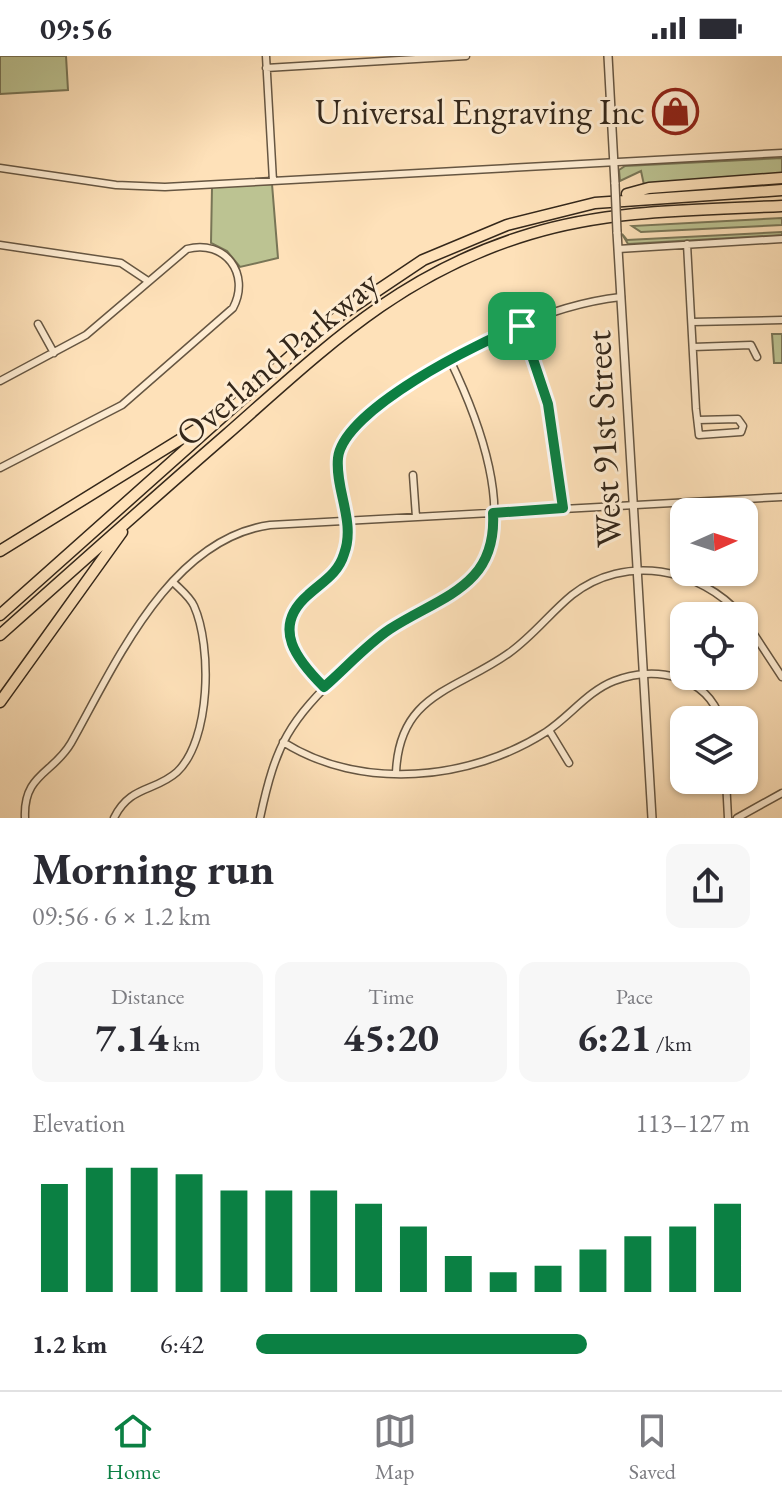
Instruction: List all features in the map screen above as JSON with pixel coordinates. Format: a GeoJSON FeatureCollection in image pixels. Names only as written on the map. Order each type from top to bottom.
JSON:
{"type":"FeatureCollection","features":[{"type":"Feature","properties":{"kind":"highway"},"geometry":{"type":"LineString","coordinates":[[595,203],[649,188],[782,178]]}},
{"type":"Feature","properties":{"kind":"highway","name":"Overland Parkway"},"geometry":{"type":"LineString","coordinates":[[0,615],[323,327],[423,260],[507,225],[595,203],[782,190]]}},
{"type":"Feature","properties":{"kind":"highway","name":"Overland Parkway"},"geometry":{"type":"LineString","coordinates":[[0,635],[358,319],[449,265],[532,233],[606,217],[782,206]]}},
{"type":"Feature","properties":{"kind":"highway"},"geometry":{"type":"LineString","coordinates":[[0,551],[151,455],[230,410]]}},
{"type":"Feature","properties":{"kind":"highway"},"geometry":{"type":"LineString","coordinates":[[0,702],[133,517]]}},
{"type":"Feature","properties":{"kind":"street"},"geometry":{"type":"LineString","coordinates":[[266,56],[273,181]]}},
{"type":"Feature","properties":{"kind":"street"},"geometry":{"type":"LineString","coordinates":[[266,68],[466,56]]}},
{"type":"Feature","properties":{"kind":"street","name":"West 91st Street"},"geometry":{"type":"LineString","coordinates":[[608,56],[652,818]]}},
{"type":"Feature","properties":{"kind":"street"},"geometry":{"type":"LineString","coordinates":[[0,168],[143,187],[782,153]]}},
{"type":"Feature","properties":{"kind":"street"},"geometry":{"type":"LineString","coordinates":[[618,249],[782,239]]}},
{"type":"Feature","properties":{"kind":"street"},"geometry":{"type":"LineString","coordinates":[[687,244],[693,347],[699,435],[734,434],[741,432],[743,426],[738,419],[698,420]]}},
{"type":"Feature","properties":{"kind":"street"},"geometry":{"type":"LineString","coordinates":[[0,245],[121,263],[148,281]]}},
{"type":"Feature","properties":{"kind":"street"},"geometry":{"type":"LineString","coordinates":[[0,381],[86,335],[180,253],[196,247],[224,254],[238,273],[240,290],[233,308],[133,397],[0,468]]}},
{"type":"Feature","properties":{"kind":"street"},"geometry":{"type":"LineString","coordinates":[[324,687],[296,657],[290,630],[301,602],[330,578],[341,562],[348,540],[338,466],[340,447],[347,433],[359,420],[450,360],[522,326],[621,297]]}},
{"type":"Feature","properties":{"kind":"street"},"geometry":{"type":"LineString","coordinates":[[692,322],[782,320]]}},
{"type":"Feature","properties":{"kind":"street"},"geometry":{"type":"LineString","coordinates":[[38,324],[54,353]]}},
{"type":"Feature","properties":{"kind":"street"},"geometry":{"type":"LineString","coordinates":[[522,326],[548,404],[563,508]]}},
{"type":"Feature","properties":{"kind":"street"},"geometry":{"type":"LineString","coordinates":[[693,347],[751,345],[757,357]]}},
{"type":"Feature","properties":{"kind":"street"},"geometry":{"type":"LineString","coordinates":[[260,818],[269,776],[283,742],[301,711],[389,629],[472,580],[492,544],[493,513],[478,428],[450,360]]}},
{"type":"Feature","properties":{"kind":"street"},"geometry":{"type":"LineString","coordinates":[[413,475],[416,517]]}},
{"type":"Feature","properties":{"kind":"street"},"geometry":{"type":"LineString","coordinates":[[25,818],[25,802],[32,783],[64,754],[114,658],[203,552],[240,531],[270,525],[782,497]]}},
{"type":"Feature","properties":{"kind":"street"},"geometry":{"type":"LineString","coordinates":[[396,773],[398,748],[406,727],[428,699],[508,654],[581,588],[601,578],[637,571],[661,571],[692,578],[713,589],[727,602]]}},
{"type":"Feature","properties":{"kind":"street"},"geometry":{"type":"LineString","coordinates":[[114,818],[135,793],[165,780],[183,765],[205,706],[207,691],[195,608],[174,583]]}},
{"type":"Feature","properties":{"kind":"street"},"geometry":{"type":"LineString","coordinates":[[758,640],[782,677]]}},
{"type":"Feature","properties":{"kind":"street"},"geometry":{"type":"LineString","coordinates":[[283,742],[343,766],[396,773],[426,773],[470,765],[519,747],[549,730],[602,687],[623,678],[665,675],[689,680],[710,698],[714,706]]}},
{"type":"Feature","properties":{"kind":"street"},"geometry":{"type":"LineString","coordinates":[[549,730],[569,763]]}},
{"type":"Feature","properties":{"kind":"street"},"geometry":{"type":"LineString","coordinates":[[737,818],[782,793]]}},
{"type":"Feature","properties":{"kind":"street"},"geometry":{"type":"LineString","coordinates":[[727,794],[728,818]]}},
{"type":"Feature","properties":{"kind":"green space"},"geometry":{"type":"Polygon","coordinates":[[[0,56],[66,56],[68,90],[0,94],[0,56]]]}},
{"type":"Feature","properties":{"kind":"green space"},"geometry":{"type":"Polygon","coordinates":[[[782,158],[782,174],[644,185],[641,171],[620,181],[619,170],[625,166],[782,158]]]}},
{"type":"Feature","properties":{"kind":"green space"},"geometry":{"type":"Polygon","coordinates":[[[272,184],[278,258],[240,267],[227,251],[211,243],[212,187],[272,184]]]}},
{"type":"Feature","properties":{"kind":"green space"},"geometry":{"type":"Polygon","coordinates":[[[782,218],[782,225],[641,232],[632,226],[782,218]]]}},
{"type":"Feature","properties":{"kind":"green space"},"geometry":{"type":"Polygon","coordinates":[[[782,232],[782,235],[628,244],[622,234],[627,240],[782,232]]]}},
{"type":"Feature","properties":{"kind":"green space"},"geometry":{"type":"Polygon","coordinates":[[[772,334],[782,334],[782,363],[774,363],[772,334]]]}},
{"type":"Feature","properties":{"kind":"place","name":"Universal Engraving Inc"},"geometry":{"type":"Point","coordinates":[676,111]}},
{"type":"Feature","properties":{"kind":"route"},"geometry":{"type":"LineString","coordinates":[[522,326],[548,404],[563,508],[493,513],[492,544],[472,580],[389,629],[324,687],[296,657],[290,630],[298,607],[336,571],[345,552],[348,529],[338,466],[344,438],[359,420],[426,375],[471,348],[522,326]]}}]}
